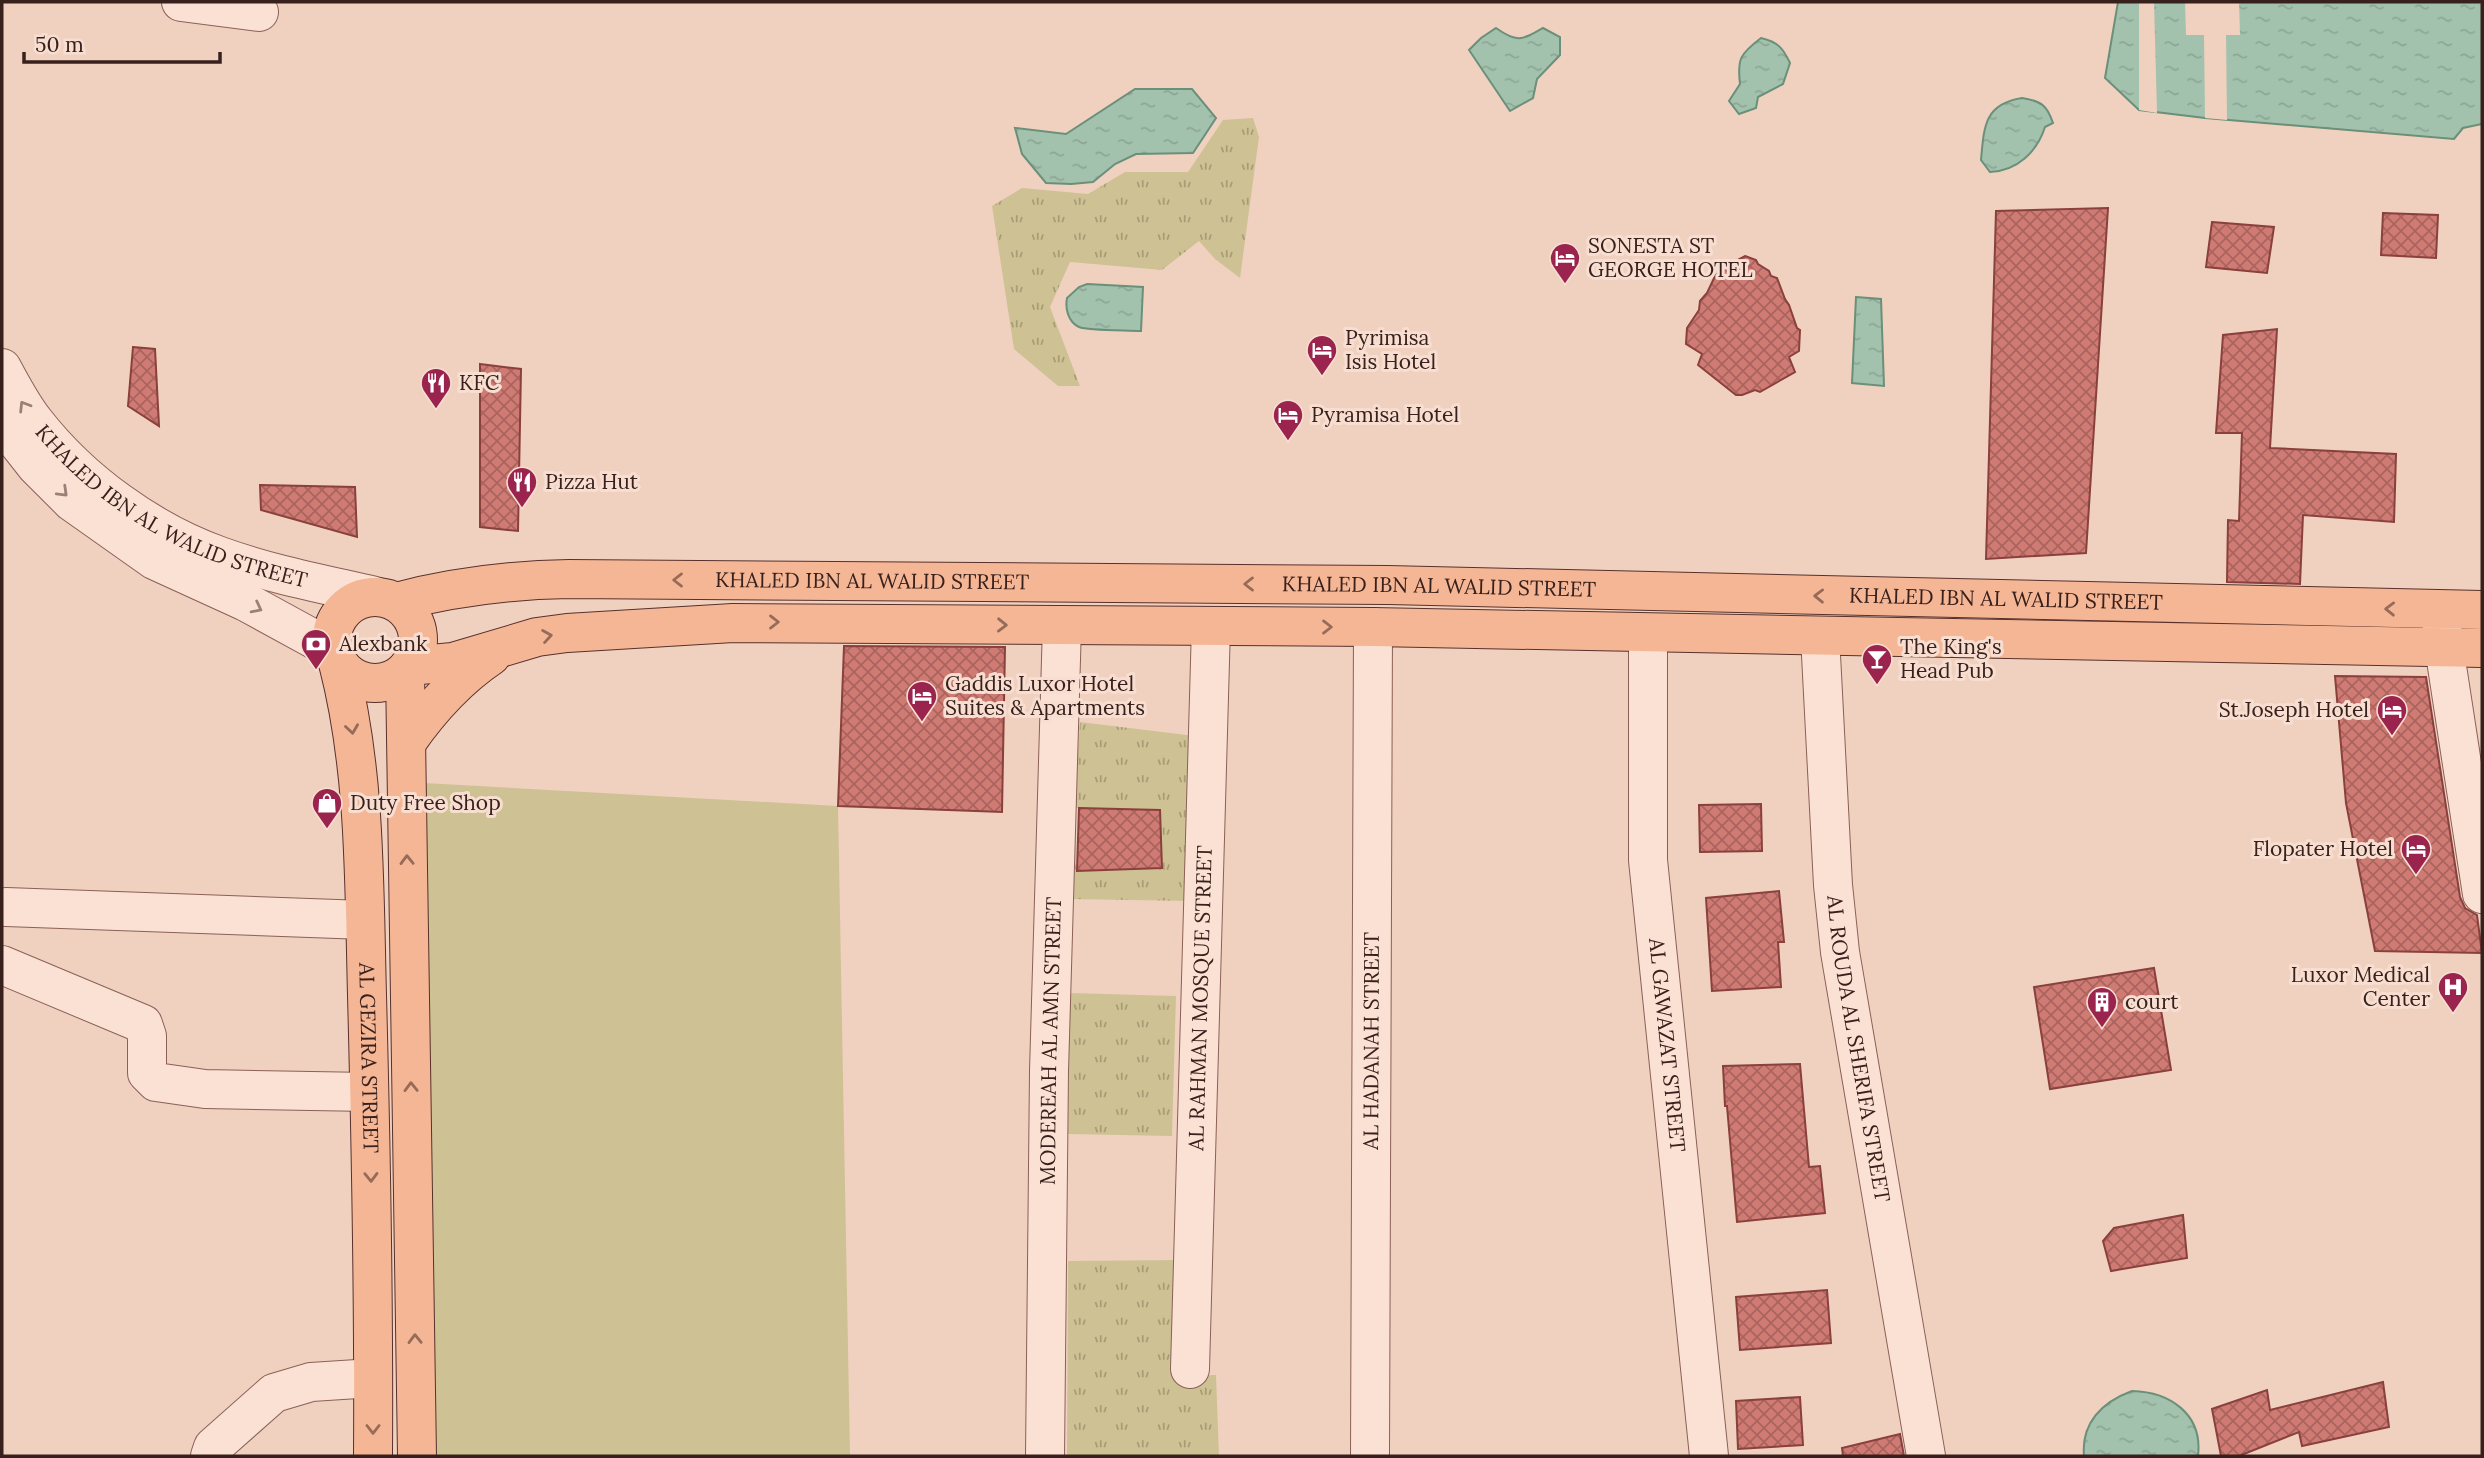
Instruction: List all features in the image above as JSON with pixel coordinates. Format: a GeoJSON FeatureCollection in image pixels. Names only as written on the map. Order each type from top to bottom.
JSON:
{"type":"FeatureCollection","features":[{"type":"Feature","properties":{"kind":"main road","name":"KHALED IBN AL WALID STREET"},"geometry":{"type":"LineString","coordinates":[[386,599],[481,584],[569,579],[1388,586],[2180,604],[2442,628],[2482,648]]}},
{"type":"Feature","properties":{"kind":"main road"},"geometry":{"type":"LineString","coordinates":[[386,599],[408,611],[418,638],[416,653],[407,669],[392,680],[377,684],[348,674],[335,656],[331,635],[342,610],[353,602],[386,599]]}},
{"type":"Feature","properties":{"kind":"main road"},"geometry":{"type":"LineString","coordinates":[[2180,604],[2180,642]]}},
{"type":"Feature","properties":{"kind":"main road","name":"KHALED IBN AL WALID STREET"},"geometry":{"type":"LineString","coordinates":[[407,669],[453,662],[537,638],[567,633],[733,623],[1373,627],[2180,642],[2442,628],[2482,610]]}},
{"type":"Feature","properties":{"kind":"main road"},"geometry":{"type":"LineString","coordinates":[[407,742],[423,719],[461,679],[505,647]]}},
{"type":"Feature","properties":{"kind":"main road","name":"AL GEZIRA STREET"},"geometry":{"type":"LineString","coordinates":[[335,656],[349,706],[356,760],[365,920],[373,1456]]}},
{"type":"Feature","properties":{"kind":"main road","name":"AL GEZIRA STREET"},"geometry":{"type":"LineString","coordinates":[[407,669],[406,786],[417,1456]]}},
{"type":"Feature","properties":{"kind":"street"},"geometry":{"type":"LineString","coordinates":[[181,2],[259,12]]}},
{"type":"Feature","properties":{"kind":"street","name":"KHALED IBN AL WALID STREET"},"geometry":{"type":"LineString","coordinates":[[2,368],[34,421],[66,458],[136,513],[176,536],[218,555],[262,569],[386,599]]}},
{"type":"Feature","properties":{"kind":"street","name":"KHALED IBN AL WALID STREET"},"geometry":{"type":"LineString","coordinates":[[2,423],[36,466],[72,502],[154,560],[246,602],[335,656]]}},
{"type":"Feature","properties":{"kind":"street","name":"MODEREAH AL AMN STREET"},"geometry":{"type":"LineString","coordinates":[[1045,1456],[1049,1071],[1062,625]]}},
{"type":"Feature","properties":{"kind":"street","name":"AL RAHMAN MOSQUE STREET"},"geometry":{"type":"LineString","coordinates":[[1190,1369],[1211,626]]}},
{"type":"Feature","properties":{"kind":"street","name":"AL HADANAH STREET"},"geometry":{"type":"LineString","coordinates":[[1370,1456],[1373,627]]}},
{"type":"Feature","properties":{"kind":"street"},"geometry":{"type":"LineString","coordinates":[[2442,628],[2482,894]]}},
{"type":"Feature","properties":{"kind":"street","name":"AL GAWAZAT STREET"},"geometry":{"type":"LineString","coordinates":[[1648,632],[1648,860],[1709,1456]]}},
{"type":"Feature","properties":{"kind":"street","name":"AL ROUDA AL SHERIFA STREET"},"geometry":{"type":"LineString","coordinates":[[1820,636],[1831,858],[1840,952],[1926,1456]]}},
{"type":"Feature","properties":{"kind":"street"},"geometry":{"type":"LineString","coordinates":[[6,907],[365,920]]}},
{"type":"Feature","properties":{"kind":"street"},"geometry":{"type":"LineString","coordinates":[[2,964],[143,1024],[147,1036],[147,1073],[156,1082],[205,1089],[369,1092]]}},
{"type":"Feature","properties":{"kind":"street"},"geometry":{"type":"LineString","coordinates":[[210,1456],[213,1447],[274,1393],[311,1382],[373,1378]]}},
{"type":"Feature","properties":{"kind":"green space"},"geometry":{"type":"Polygon","coordinates":[[[1253,118],[1259,137],[1240,278],[1215,259],[1199,241],[1162,270],[1070,262],[1050,307],[1080,386],[1058,386],[1014,349],[992,206],[1022,188],[1088,194],[1125,172],[1188,172],[1223,120],[1253,118]]]}},
{"type":"Feature","properties":{"kind":"green space"},"geometry":{"type":"Polygon","coordinates":[[[1080,722],[1195,736],[1191,901],[1068,899],[1080,722]],[[1075,808],[1076,871],[1162,867],[1160,810],[1075,808]]]}},
{"type":"Feature","properties":{"kind":"green space"},"geometry":{"type":"Polygon","coordinates":[[[424,783],[838,806],[850,1456],[430,1456],[424,783]]]}},
{"type":"Feature","properties":{"kind":"green space"},"geometry":{"type":"Polygon","coordinates":[[[1069,993],[1176,996],[1172,1136],[1068,1134],[1069,993]]]}},
{"type":"Feature","properties":{"kind":"green space"},"geometry":{"type":"Polygon","coordinates":[[[1180,1260],[1181,1376],[1216,1375],[1219,1456],[1067,1456],[1068,1261],[1180,1260]]]}},
{"type":"Feature","properties":{"kind":"water"},"geometry":{"type":"Polygon","coordinates":[[[2118,2],[2482,2],[2482,124],[2463,128],[2454,139],[2139,110],[2105,78],[2118,2]]]}},
{"type":"Feature","properties":{"kind":"water"},"geometry":{"type":"Polygon","coordinates":[[[1496,28],[1515,38],[1543,28],[1560,37],[1560,55],[1537,79],[1533,98],[1510,111],[1469,50],[1496,28]]]}},
{"type":"Feature","properties":{"kind":"water"},"geometry":{"type":"Polygon","coordinates":[[[1761,38],[1779,46],[1790,63],[1783,84],[1758,97],[1756,108],[1739,114],[1729,101],[1740,84],[1740,63],[1748,48],[1761,38]]]}},
{"type":"Feature","properties":{"kind":"water"},"geometry":{"type":"Polygon","coordinates":[[[1135,89],[1192,89],[1216,118],[1193,153],[1136,154],[1115,164],[1093,182],[1071,184],[1046,183],[1022,154],[1015,128],[1066,134],[1135,89]]]}},
{"type":"Feature","properties":{"kind":"water"},"geometry":{"type":"Polygon","coordinates":[[[2022,98],[2042,105],[2053,123],[2045,127],[2037,144],[2025,158],[2009,168],[1990,172],[1981,160],[1988,119],[2000,106],[2022,98]]]}},
{"type":"Feature","properties":{"kind":"water"},"geometry":{"type":"Polygon","coordinates":[[[1087,284],[1143,287],[1141,331],[1091,329],[1075,325],[1068,314],[1067,298],[1079,287],[1087,284]]]}},
{"type":"Feature","properties":{"kind":"water"},"geometry":{"type":"Polygon","coordinates":[[[1856,297],[1881,299],[1884,386],[1852,383],[1856,297]]]}},
{"type":"Feature","properties":{"kind":"water"},"geometry":{"type":"Polygon","coordinates":[[[2132,1391],[2159,1396],[2181,1408],[2195,1428],[2198,1456],[2084,1456],[2086,1433],[2096,1415],[2111,1401],[2132,1391]]]}},
{"type":"Feature","properties":{"kind":"pier"},"geometry":{"type":"Polygon","coordinates":[[[2139,2],[2154,2],[2157,113],[2139,110],[2139,2]]]}},
{"type":"Feature","properties":{"kind":"pier"},"geometry":{"type":"Polygon","coordinates":[[[2185,2],[2239,2],[2240,35],[2226,35],[2227,120],[2205,118],[2204,35],[2186,35],[2185,2]]]}},
{"type":"Feature","properties":{"kind":"building"},"geometry":{"type":"Polygon","coordinates":[[[2108,208],[2086,553],[1986,559],[1996,211],[2108,208]]]}},
{"type":"Feature","properties":{"kind":"building"},"geometry":{"type":"Polygon","coordinates":[[[2383,213],[2438,215],[2436,258],[2381,255],[2383,213]]]}},
{"type":"Feature","properties":{"kind":"building"},"geometry":{"type":"Polygon","coordinates":[[[2212,222],[2274,227],[2267,273],[2206,267],[2212,222]]]}},
{"type":"Feature","properties":{"kind":"building"},"geometry":{"type":"Polygon","coordinates":[[[1745,256],[1756,260],[1771,276],[1777,278],[1800,330],[1799,351],[1789,357],[1795,372],[1760,392],[1755,390],[1736,395],[1698,365],[1702,354],[1686,344],[1687,328],[1715,276],[1724,267],[1745,256]]]}},
{"type":"Feature","properties":{"kind":"building"},"geometry":{"type":"Polygon","coordinates":[[[2277,329],[2270,448],[2396,454],[2394,522],[2303,515],[2300,584],[2227,582],[2228,520],[2239,521],[2242,433],[2216,433],[2223,335],[2277,329]]]}},
{"type":"Feature","properties":{"kind":"building"},"geometry":{"type":"Polygon","coordinates":[[[133,347],[155,349],[159,426],[128,406],[133,347]]]}},
{"type":"Feature","properties":{"kind":"building"},"geometry":{"type":"Polygon","coordinates":[[[480,364],[521,369],[518,531],[480,527],[480,364]]]}},
{"type":"Feature","properties":{"kind":"building"},"geometry":{"type":"Polygon","coordinates":[[[260,485],[355,487],[357,537],[261,510],[260,485]]]}},
{"type":"Feature","properties":{"kind":"building","name":"Gaddis Luxor Hotel Suites & Apartments"},"geometry":{"type":"Polygon","coordinates":[[[844,646],[1005,647],[1002,812],[838,806],[844,646]]]}},
{"type":"Feature","properties":{"kind":"building"},"geometry":{"type":"Polygon","coordinates":[[[2335,676],[2426,677],[2460,897],[2465,908],[2477,915],[2482,953],[2375,951],[2346,803],[2335,676]]]}},
{"type":"Feature","properties":{"kind":"building"},"geometry":{"type":"Polygon","coordinates":[[[1761,804],[1762,851],[1700,852],[1699,805],[1761,804]]]}},
{"type":"Feature","properties":{"kind":"building"},"geometry":{"type":"Polygon","coordinates":[[[1079,808],[1160,810],[1162,868],[1077,871],[1079,808]]]}},
{"type":"Feature","properties":{"kind":"building"},"geometry":{"type":"Polygon","coordinates":[[[1779,891],[1784,942],[1778,942],[1781,987],[1712,991],[1706,898],[1779,891]]]}},
{"type":"Feature","properties":{"kind":"building","name":"court"},"geometry":{"type":"Polygon","coordinates":[[[2154,968],[2171,1070],[2050,1089],[2034,987],[2154,968]]]}},
{"type":"Feature","properties":{"kind":"building"},"geometry":{"type":"Polygon","coordinates":[[[1800,1064],[1809,1167],[1820,1166],[1825,1213],[1737,1222],[1723,1066],[1800,1064]]]}},
{"type":"Feature","properties":{"kind":"building"},"geometry":{"type":"Polygon","coordinates":[[[2183,1215],[2187,1258],[2111,1271],[2103,1241],[2114,1228],[2183,1215]]]}},
{"type":"Feature","properties":{"kind":"building"},"geometry":{"type":"Polygon","coordinates":[[[1827,1290],[1831,1343],[1740,1350],[1736,1297],[1827,1290]]]}},
{"type":"Feature","properties":{"kind":"building"},"geometry":{"type":"Polygon","coordinates":[[[2383,1382],[2389,1427],[2302,1446],[2299,1432],[2239,1456],[2221,1456],[2212,1409],[2267,1390],[2270,1410],[2383,1382]]]}},
{"type":"Feature","properties":{"kind":"building"},"geometry":{"type":"Polygon","coordinates":[[[1800,1397],[1803,1445],[1738,1449],[1736,1401],[1800,1397]]]}},
{"type":"Feature","properties":{"kind":"building"},"geometry":{"type":"Polygon","coordinates":[[[1900,1434],[1904,1456],[1843,1456],[1842,1448],[1900,1434]]]}},
{"type":"Feature","properties":{"kind":"place","name":"SONESTA ST GEORGE HOTEL"},"geometry":{"type":"Point","coordinates":[1565,285]}},
{"type":"Feature","properties":{"kind":"place","name":"Pyrimisa Isis Hotel"},"geometry":{"type":"Point","coordinates":[1322,377]}},
{"type":"Feature","properties":{"kind":"place","name":"KFC"},"geometry":{"type":"Point","coordinates":[436,410]}},
{"type":"Feature","properties":{"kind":"place","name":"Pyramisa Hotel"},"geometry":{"type":"Point","coordinates":[1288,442]}},
{"type":"Feature","properties":{"kind":"place","name":"Pizza Hut"},"geometry":{"type":"Point","coordinates":[522,509]}},
{"type":"Feature","properties":{"kind":"place","name":"Alexbank"},"geometry":{"type":"Point","coordinates":[316,671]}},
{"type":"Feature","properties":{"kind":"place","name":"The King's Head Pub"},"geometry":{"type":"Point","coordinates":[1877,686]}},
{"type":"Feature","properties":{"kind":"place","name":"Gaddis Luxor Hotel Suites & Apartments"},"geometry":{"type":"Point","coordinates":[922,723]}},
{"type":"Feature","properties":{"kind":"place","name":"St.Joseph Hotel"},"geometry":{"type":"Point","coordinates":[2392,737]}},
{"type":"Feature","properties":{"kind":"place","name":"Duty Free Shop"},"geometry":{"type":"Point","coordinates":[327,830]}},
{"type":"Feature","properties":{"kind":"place","name":"Flopater Hotel"},"geometry":{"type":"Point","coordinates":[2416,876]}},
{"type":"Feature","properties":{"kind":"place","name":"Luxor Medical Center"},"geometry":{"type":"Point","coordinates":[2453,1014]}},
{"type":"Feature","properties":{"kind":"place","name":"court"},"geometry":{"type":"Point","coordinates":[2102,1029]}}]}
